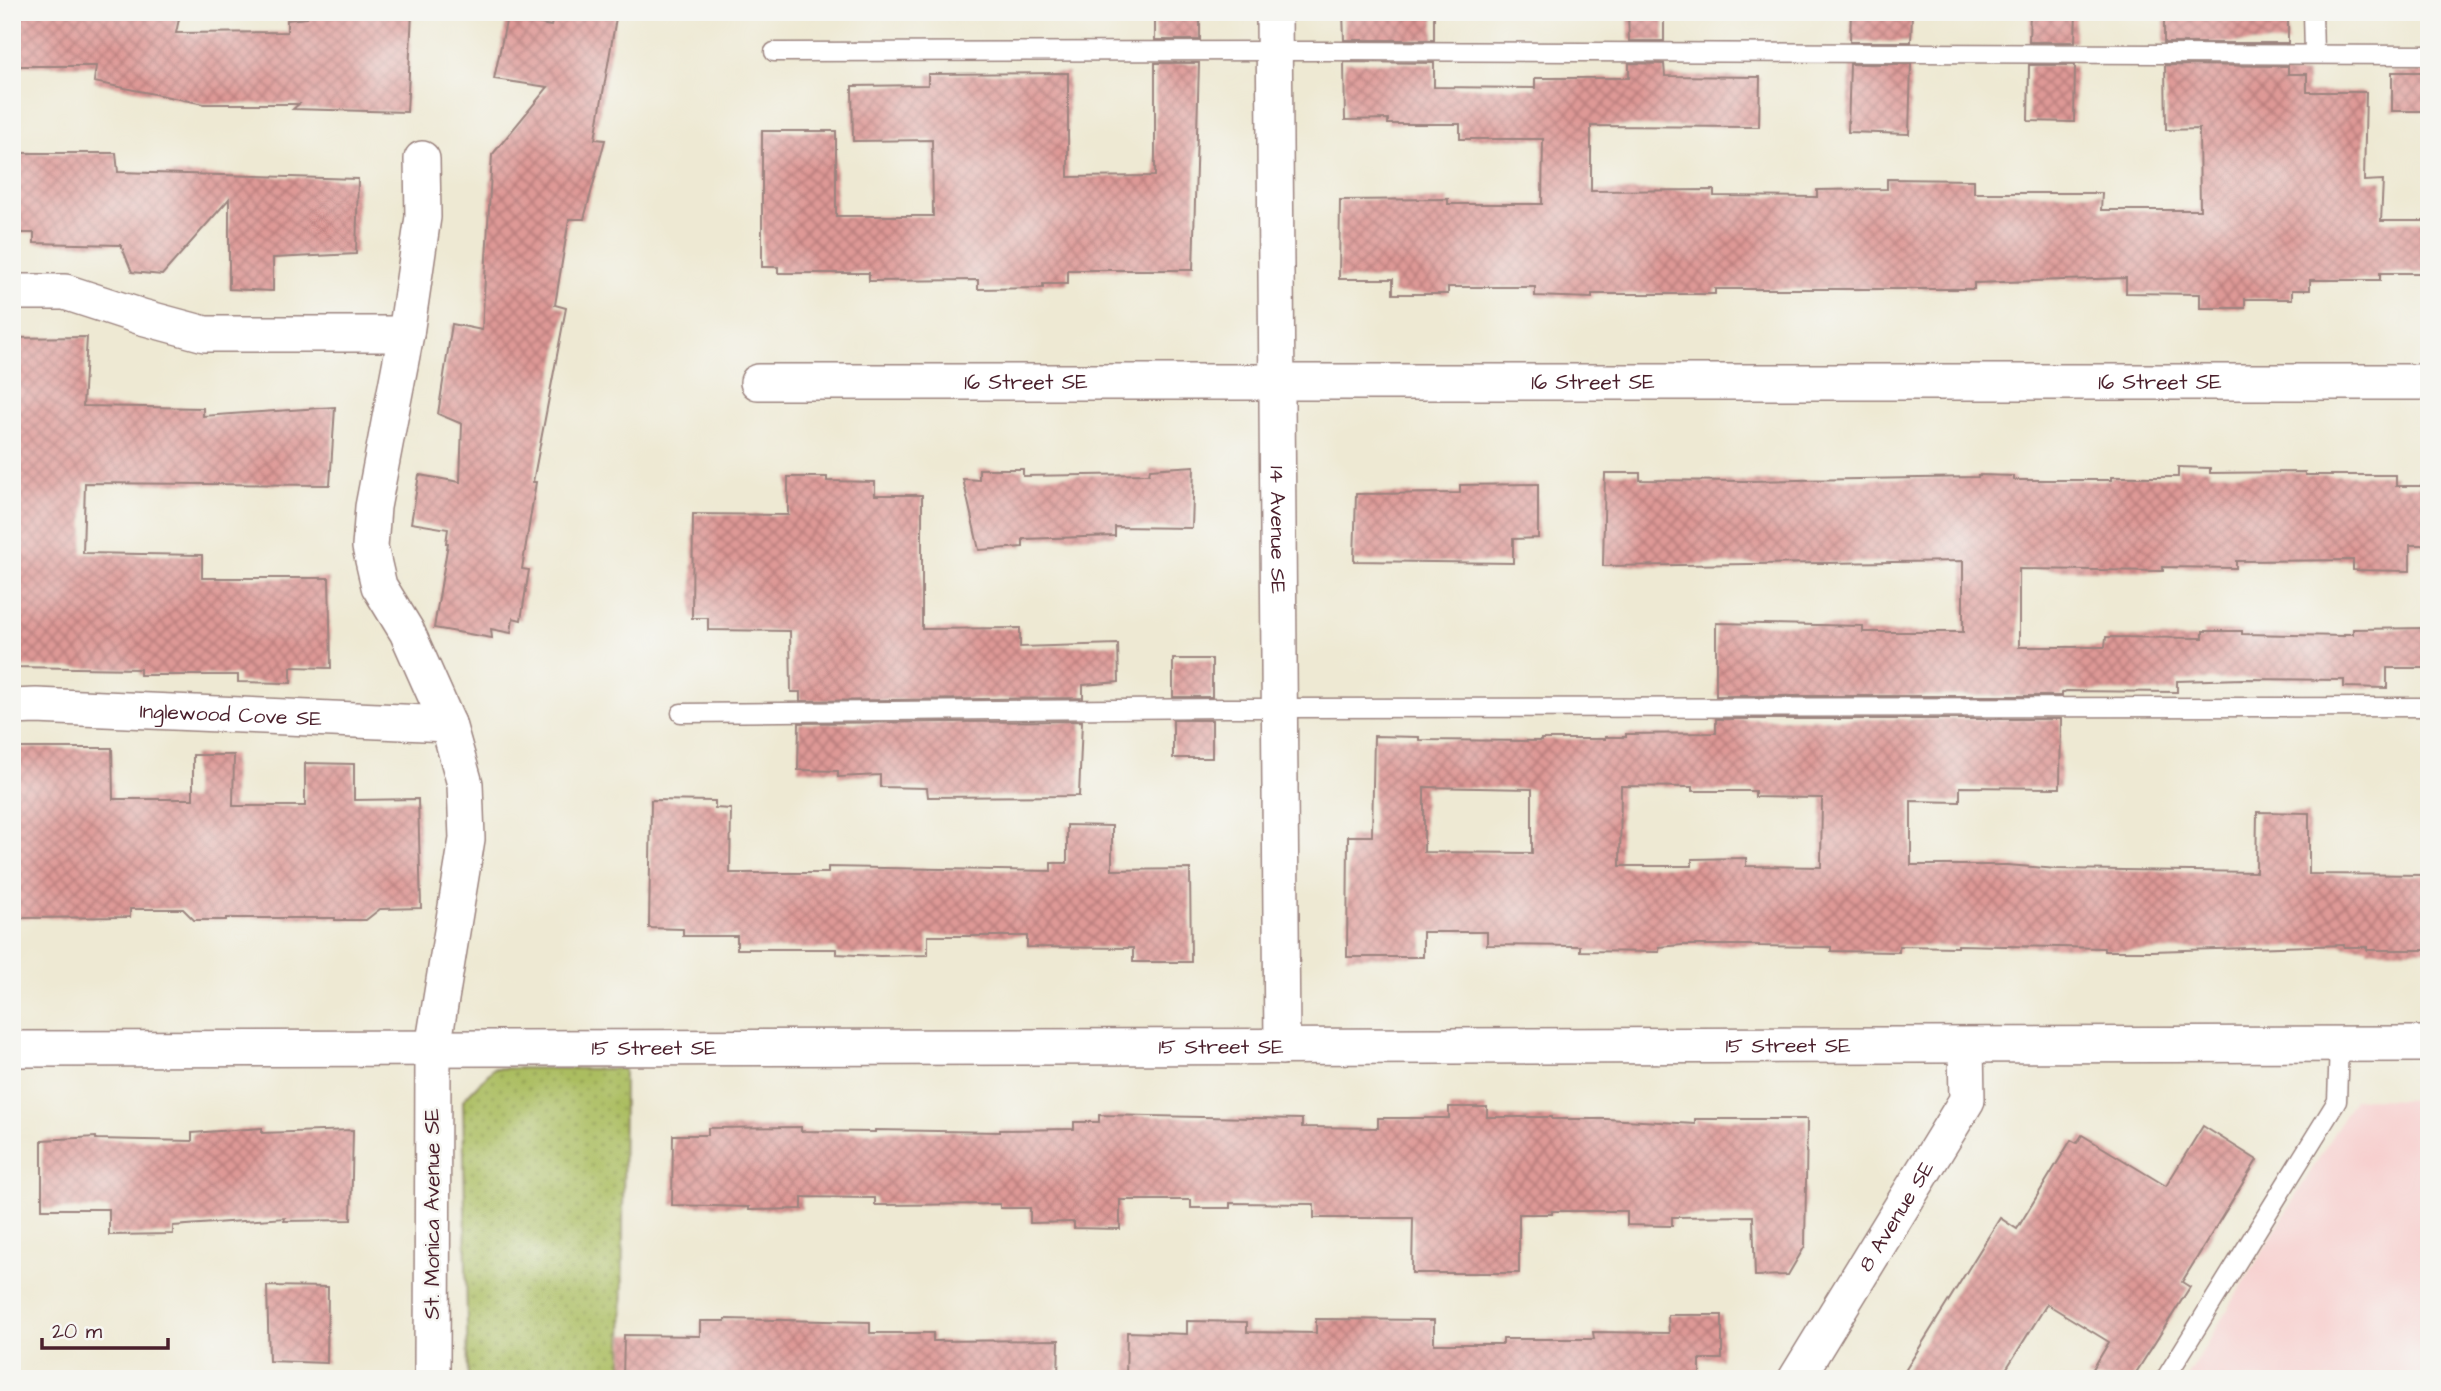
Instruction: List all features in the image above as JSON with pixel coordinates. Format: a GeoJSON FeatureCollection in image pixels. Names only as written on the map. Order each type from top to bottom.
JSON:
{"type":"FeatureCollection","features":[{"type":"Feature","properties":{"kind":"street","name":"14 Avenue SE"},"geometry":{"type":"LineString","coordinates":[[1274,12],[1282,1047]]}},
{"type":"Feature","properties":{"kind":"street"},"geometry":{"type":"LineString","coordinates":[[422,159],[423,218],[406,334],[373,507],[370,547],[379,586],[407,632],[448,724],[465,784],[467,839],[433,1048]]}},
{"type":"Feature","properties":{"kind":"street"},"geometry":{"type":"LineString","coordinates":[[12,292],[65,292],[205,334],[406,334]]}},
{"type":"Feature","properties":{"kind":"street","name":"16 Street SE"},"geometry":{"type":"LineString","coordinates":[[758,382],[2429,382]]}},
{"type":"Feature","properties":{"kind":"street","name":"Inglewood Cove SE"},"geometry":{"type":"LineString","coordinates":[[12,707],[50,706],[448,724]]}},
{"type":"Feature","properties":{"kind":"street","name":"15 Street SE"},"geometry":{"type":"LineString","coordinates":[[12,1049],[2429,1044]]}},
{"type":"Feature","properties":{"kind":"street","name":"8 Avenue SE"},"geometry":{"type":"LineString","coordinates":[[1796,1379],[1967,1100],[1966,1046]]}},
{"type":"Feature","properties":{"kind":"street","name":"St. Monica Avenue SE"},"geometry":{"type":"LineString","coordinates":[[432,1379],[433,1048]]}},
{"type":"Feature","properties":{"kind":"lane"},"geometry":{"type":"LineString","coordinates":[[2313,12],[2314,54]]}},
{"type":"Feature","properties":{"kind":"lane"},"geometry":{"type":"LineString","coordinates":[[774,52],[2429,55]]}},
{"type":"Feature","properties":{"kind":"lane"},"geometry":{"type":"LineString","coordinates":[[681,713],[2429,707]]}},
{"type":"Feature","properties":{"kind":"lane"},"geometry":{"type":"LineString","coordinates":[[2165,1379],[2337,1101],[2339,1045]]}},
{"type":"Feature","properties":{"kind":"shaded area"},"geometry":{"type":"Polygon","coordinates":[[[2354,1099],[2429,1100],[2429,1379],[2186,1379],[2354,1099]]]}},
{"type":"Feature","properties":{"kind":"green space"},"geometry":{"type":"Polygon","coordinates":[[[494,1068],[624,1069],[622,1379],[468,1379],[463,1100],[494,1068]]]}},
{"type":"Feature","properties":{"kind":"building"},"geometry":{"type":"Polygon","coordinates":[[[12,12],[157,12],[179,19],[176,33],[287,32],[287,20],[307,18],[308,12],[412,12],[407,112],[293,109],[299,104],[204,104],[94,82],[96,66],[12,66],[12,12]]]}},
{"type":"Feature","properties":{"kind":"building"},"geometry":{"type":"Polygon","coordinates":[[[555,12],[617,12],[595,139],[605,140],[584,219],[569,219],[555,305],[566,308],[533,482],[536,482],[522,569],[529,570],[521,620],[513,618],[511,633],[491,629],[492,638],[434,628],[448,529],[411,523],[419,475],[460,482],[462,424],[438,414],[452,324],[482,330],[492,155],[548,87],[494,79],[507,17],[551,26],[555,12]]]}},
{"type":"Feature","properties":{"kind":"building"},"geometry":{"type":"Polygon","coordinates":[[[1155,12],[1200,12],[1200,40],[1155,40],[1155,12]]]}},
{"type":"Feature","properties":{"kind":"building"},"geometry":{"type":"Polygon","coordinates":[[[1343,12],[1434,12],[1434,40],[1344,40],[1343,12]]]}},
{"type":"Feature","properties":{"kind":"building"},"geometry":{"type":"Polygon","coordinates":[[[1628,12],[1664,12],[1664,41],[1629,41],[1628,12]]]}},
{"type":"Feature","properties":{"kind":"building"},"geometry":{"type":"Polygon","coordinates":[[[1851,12],[1912,12],[1911,42],[1850,42],[1851,12]]]}},
{"type":"Feature","properties":{"kind":"building"},"geometry":{"type":"Polygon","coordinates":[[[2030,12],[2076,12],[2075,42],[2029,42],[2030,12]]]}},
{"type":"Feature","properties":{"kind":"building"},"geometry":{"type":"Polygon","coordinates":[[[2169,12],[2288,12],[2288,43],[2164,43],[2164,20],[2169,20],[2169,12]]]}},
{"type":"Feature","properties":{"kind":"building"},"geometry":{"type":"Polygon","coordinates":[[[1344,62],[1434,63],[1434,87],[1535,88],[1535,78],[1629,78],[1629,63],[1664,64],[1665,76],[1760,77],[1759,127],[1591,126],[1591,191],[1714,190],[1714,196],[1817,197],[1817,190],[1887,189],[1887,179],[1974,180],[1974,193],[2102,193],[2101,210],[2200,210],[2199,129],[2166,130],[2165,65],[2288,66],[2288,74],[2307,74],[2307,92],[2366,92],[2364,181],[2383,180],[2381,221],[2429,221],[2429,273],[2380,273],[2380,280],[2310,280],[2310,290],[2292,290],[2292,299],[2245,299],[2245,308],[2200,308],[2200,294],[2126,293],[2126,278],[1974,283],[1974,289],[1715,289],[1715,294],[1592,294],[1592,298],[1535,296],[1535,287],[1448,287],[1448,294],[1393,294],[1393,279],[1339,279],[1340,200],[1448,199],[1448,204],[1542,204],[1543,139],[1460,139],[1460,124],[1388,124],[1388,119],[1345,120],[1344,62]]]}},
{"type":"Feature","properties":{"kind":"building"},"geometry":{"type":"Polygon","coordinates":[[[1155,63],[1199,63],[1193,270],[1068,270],[1068,284],[1043,284],[1043,288],[978,289],[978,280],[869,281],[869,273],[778,273],[778,267],[762,267],[762,131],[836,131],[836,216],[933,216],[932,140],[853,141],[852,86],[928,85],[928,74],[1068,73],[1068,177],[1155,176],[1155,63]]]}},
{"type":"Feature","properties":{"kind":"building"},"geometry":{"type":"Polygon","coordinates":[[[1850,64],[1911,64],[1909,134],[1848,132],[1850,64]]]}},
{"type":"Feature","properties":{"kind":"building"},"geometry":{"type":"Polygon","coordinates":[[[2029,65],[2075,65],[2074,122],[2028,121],[2029,65]]]}},
{"type":"Feature","properties":{"kind":"building"},"geometry":{"type":"Polygon","coordinates":[[[2392,72],[2429,72],[2429,111],[2392,111],[2392,72]]]}},
{"type":"Feature","properties":{"kind":"building"},"geometry":{"type":"Polygon","coordinates":[[[12,153],[116,153],[118,172],[358,179],[356,254],[273,258],[273,291],[229,289],[229,199],[162,275],[132,272],[121,245],[34,243],[34,233],[12,233],[12,153]]]}},
{"type":"Feature","properties":{"kind":"building"},"geometry":{"type":"Polygon","coordinates":[[[87,337],[83,406],[203,408],[203,416],[335,407],[330,485],[85,483],[83,553],[202,555],[202,578],[329,578],[331,668],[291,667],[291,683],[238,682],[238,675],[140,675],[140,669],[12,667],[12,338],[87,337]]]}},
{"type":"Feature","properties":{"kind":"building"},"geometry":{"type":"Polygon","coordinates":[[[1194,466],[1192,528],[1115,527],[1115,536],[1023,539],[1023,547],[979,550],[963,479],[979,480],[979,469],[1023,469],[1023,476],[1149,474],[1150,469],[1194,466]]]}},
{"type":"Feature","properties":{"kind":"building"},"geometry":{"type":"Polygon","coordinates":[[[2178,467],[2210,468],[2210,473],[2396,475],[2396,486],[2429,486],[2429,545],[2410,545],[2410,571],[2353,570],[2353,560],[2236,561],[2236,568],[2163,567],[2163,571],[2019,569],[2019,647],[2105,647],[2106,637],[2203,638],[2203,631],[2344,636],[2353,634],[2353,629],[2429,628],[2429,668],[2387,668],[2387,688],[2344,687],[2344,680],[2243,679],[2177,681],[2177,692],[2066,691],[2062,696],[1716,696],[1716,623],[1863,626],[1863,632],[1963,632],[1963,561],[1603,566],[1605,473],[1640,473],[1640,480],[1746,481],[1978,475],[2014,476],[2014,480],[2111,480],[2111,477],[2178,477],[2178,467]]]}},
{"type":"Feature","properties":{"kind":"building"},"geometry":{"type":"Polygon","coordinates":[[[788,477],[827,477],[827,481],[875,482],[875,495],[922,495],[922,629],[1020,628],[1020,647],[1118,644],[1119,682],[1083,685],[1083,698],[800,701],[800,692],[791,692],[790,631],[708,630],[708,618],[692,618],[693,514],[788,515],[788,477]]]}},
{"type":"Feature","properties":{"kind":"building"},"geometry":{"type":"Polygon","coordinates":[[[1538,484],[1538,538],[1513,539],[1513,563],[1354,561],[1356,494],[1460,493],[1460,485],[1538,484]]]}},
{"type":"Feature","properties":{"kind":"building"},"geometry":{"type":"Polygon","coordinates":[[[1173,659],[1212,659],[1212,697],[1173,697],[1173,659]]]}},
{"type":"Feature","properties":{"kind":"building"},"geometry":{"type":"Polygon","coordinates":[[[1716,719],[2061,719],[2060,788],[1960,787],[1960,802],[1911,801],[1911,865],[2256,872],[2257,812],[2309,813],[2309,874],[2429,875],[2429,950],[2367,950],[2367,947],[2344,945],[2104,951],[2104,948],[1958,945],[1899,946],[1899,952],[1831,951],[1831,947],[1682,945],[1659,947],[1659,952],[1580,951],[1580,946],[1487,945],[1487,932],[1423,932],[1423,957],[1347,957],[1348,836],[1372,836],[1374,736],[1419,737],[1419,740],[1541,741],[1605,739],[1626,737],[1626,734],[1716,733],[1716,719]],[[1621,786],[1620,866],[1692,866],[1692,859],[1746,858],[1746,866],[1821,867],[1822,798],[1755,797],[1755,791],[1692,791],[1692,787],[1621,786]],[[1424,787],[1424,852],[1532,853],[1532,789],[1424,787]]]}},
{"type":"Feature","properties":{"kind":"building"},"geometry":{"type":"Polygon","coordinates":[[[1173,720],[1212,720],[1212,758],[1173,758],[1173,720]]]}},
{"type":"Feature","properties":{"kind":"building"},"geometry":{"type":"Polygon","coordinates":[[[1082,721],[1079,796],[928,797],[927,788],[880,787],[880,775],[838,777],[838,771],[798,770],[799,723],[1082,721]]]}},
{"type":"Feature","properties":{"kind":"building"},"geometry":{"type":"Polygon","coordinates":[[[12,748],[112,748],[113,799],[193,799],[193,755],[234,755],[233,806],[305,806],[305,763],[354,764],[354,800],[418,799],[421,908],[380,909],[366,920],[194,920],[183,909],[130,909],[130,917],[12,918],[12,748]]]}},
{"type":"Feature","properties":{"kind":"building"},"geometry":{"type":"Polygon","coordinates":[[[651,800],[715,801],[715,808],[731,809],[730,873],[828,873],[828,867],[1051,871],[1051,863],[1067,863],[1067,825],[1112,826],[1112,870],[1190,869],[1191,962],[1133,962],[1133,948],[1027,947],[1027,936],[928,936],[928,955],[880,956],[836,954],[836,949],[737,949],[737,936],[683,936],[683,929],[649,928],[651,800]]]}},
{"type":"Feature","properties":{"kind":"building"},"geometry":{"type":"Polygon","coordinates":[[[1449,1107],[1487,1107],[1487,1117],[1552,1117],[1695,1124],[1695,1119],[1807,1119],[1805,1246],[1788,1275],[1755,1276],[1753,1216],[1672,1217],[1672,1226],[1627,1225],[1627,1211],[1552,1211],[1552,1214],[1519,1214],[1519,1273],[1412,1273],[1413,1218],[1314,1218],[1314,1204],[1230,1203],[1230,1208],[1191,1208],[1191,1200],[1120,1200],[1120,1229],[1074,1228],[1074,1222],[1030,1223],[1030,1208],[1000,1208],[1000,1204],[875,1205],[875,1198],[802,1197],[802,1209],[749,1210],[749,1207],[672,1205],[673,1135],[708,1135],[708,1128],[801,1127],[801,1131],[1000,1132],[1074,1129],[1074,1122],[1099,1122],[1099,1115],[1302,1119],[1302,1127],[1378,1128],[1378,1118],[1449,1118],[1449,1107]]]}},
{"type":"Feature","properties":{"kind":"building"},"geometry":{"type":"Polygon","coordinates":[[[2203,1126],[2257,1160],[2182,1282],[2190,1287],[2132,1379],[2087,1379],[2109,1342],[2047,1304],[2000,1379],[1900,1379],[2000,1218],[2017,1229],[2071,1140],[2077,1143],[2082,1135],[2166,1186],[2203,1126]]]}},
{"type":"Feature","properties":{"kind":"building"},"geometry":{"type":"Polygon","coordinates":[[[262,1128],[262,1133],[353,1130],[351,1220],[284,1221],[285,1218],[173,1226],[173,1234],[109,1235],[109,1209],[42,1209],[42,1140],[96,1137],[192,1141],[192,1133],[262,1128]]]}},
{"type":"Feature","properties":{"kind":"building"},"geometry":{"type":"Polygon","coordinates":[[[267,1286],[328,1287],[327,1363],[269,1361],[267,1286]]]}},
{"type":"Feature","properties":{"kind":"building"},"geometry":{"type":"Polygon","coordinates":[[[1668,1315],[1722,1315],[1722,1359],[1700,1359],[1700,1379],[1126,1379],[1127,1332],[1187,1334],[1187,1321],[1247,1322],[1247,1332],[1316,1333],[1316,1319],[1434,1320],[1434,1344],[1503,1344],[1503,1339],[1594,1339],[1593,1332],[1669,1333],[1668,1315]]]}},
{"type":"Feature","properties":{"kind":"building"},"geometry":{"type":"Polygon","coordinates":[[[725,1319],[870,1322],[870,1333],[933,1333],[933,1341],[1059,1340],[1058,1379],[623,1379],[624,1335],[700,1336],[700,1321],[725,1319]]]}}]}
